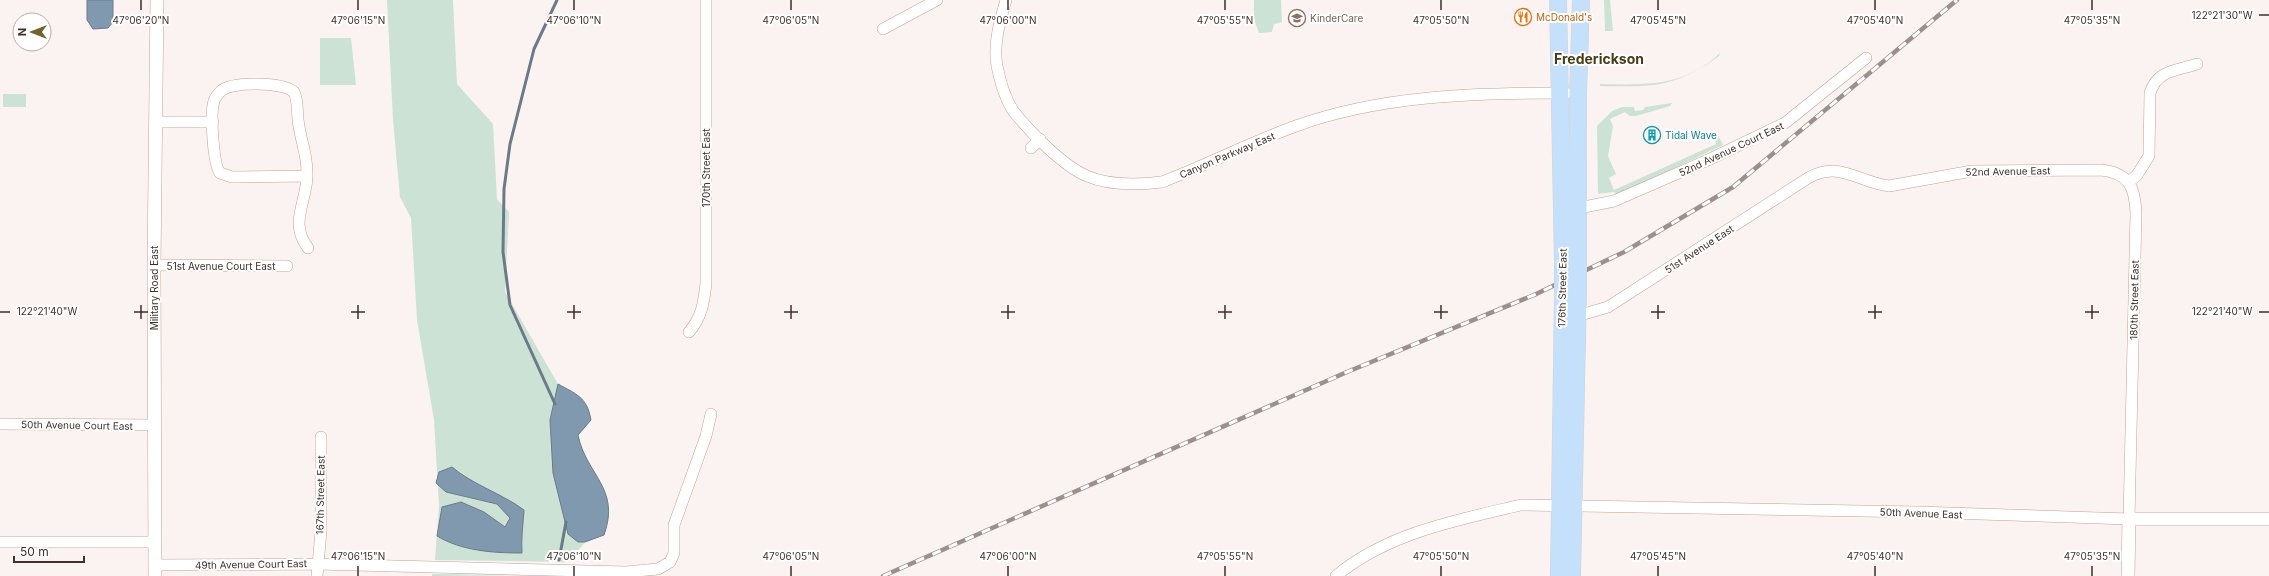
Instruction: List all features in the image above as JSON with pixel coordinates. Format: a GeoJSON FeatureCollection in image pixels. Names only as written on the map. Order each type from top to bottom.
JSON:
{"type":"FeatureCollection","features":[{"type":"Feature","properties":{"kind":"main road","name":"176th Street East"},"geometry":{"type":"LineString","coordinates":[[1558,0],[1559,93],[1571,260],[1567,505],[1572,576]]}},
{"type":"Feature","properties":{"kind":"main road","name":"176th Street East"},"geometry":{"type":"LineString","coordinates":[[1571,260],[1579,208],[1578,93],[1581,0]]}},
{"type":"Feature","properties":{"kind":"main road","name":"176th Street East"},"geometry":{"type":"LineString","coordinates":[[1559,576],[1567,505],[1577,316],[1570,292]]}},
{"type":"Feature","properties":{"kind":"street","name":"Military Road East"},"geometry":{"type":"LineString","coordinates":[[155,571],[154,266],[157,122],[157,0]]}},
{"type":"Feature","properties":{"kind":"street","name":"170th Street East"},"geometry":{"type":"LineString","coordinates":[[689,332],[700,317],[706,283],[706,0]]}},
{"type":"Feature","properties":{"kind":"street"},"geometry":{"type":"LineString","coordinates":[[883,29],[937,0]]}},
{"type":"Feature","properties":{"kind":"street","name":"Canyon Parkway East"},"geometry":{"type":"LineString","coordinates":[[1006,0],[999,24],[997,64],[1002,88],[1014,111],[1040,139],[1069,166],[1086,176],[1106,182],[1142,184],[1162,182],[1296,126],[1370,107],[1492,94],[1578,93]]}},
{"type":"Feature","properties":{"kind":"street","name":"52nd Avenue Court East"},"geometry":{"type":"LineString","coordinates":[[1579,208],[1614,201],[1708,160],[1785,123],[1866,58]]}},
{"type":"Feature","properties":{"kind":"street"},"geometry":{"type":"LineString","coordinates":[[2129,182],[2137,175],[2150,156],[2150,94],[2152,84],[2160,76],[2197,64]]}},
{"type":"Feature","properties":{"kind":"street"},"geometry":{"type":"LineString","coordinates":[[307,176],[232,177],[223,175],[217,170],[214,156],[213,103],[220,92],[232,86],[275,85],[286,87],[294,92],[298,120],[306,148],[307,176],[298,226],[302,240],[308,248]]}},
{"type":"Feature","properties":{"kind":"street"},"geometry":{"type":"LineString","coordinates":[[157,122],[214,122]]}},
{"type":"Feature","properties":{"kind":"street"},"geometry":{"type":"LineString","coordinates":[[1031,148],[1040,139]]}},
{"type":"Feature","properties":{"kind":"street","name":"52nd Avenue East"},"geometry":{"type":"LineString","coordinates":[[1817,173],[1842,170],[1862,179],[1889,186],[1972,171],[2101,170],[2118,173],[2129,182]]}},
{"type":"Feature","properties":{"kind":"street","name":"51st Avenue East"},"geometry":{"type":"LineString","coordinates":[[1577,316],[1608,307],[1817,173]]}},
{"type":"Feature","properties":{"kind":"street","name":"180th Street East"},"geometry":{"type":"LineString","coordinates":[[2128,576],[2128,519],[2136,213],[2135,200],[2129,182]]}},
{"type":"Feature","properties":{"kind":"street","name":"51st Avenue Court East"},"geometry":{"type":"LineString","coordinates":[[154,266],[287,266]]}},
{"type":"Feature","properties":{"kind":"street","name":"49th Avenue Court East"},"geometry":{"type":"LineString","coordinates":[[155,571],[317,564],[626,572],[658,569],[670,562],[674,553],[674,525],[706,436],[711,414]]}},
{"type":"Feature","properties":{"kind":"street","name":"50th Avenue Court East"},"geometry":{"type":"LineString","coordinates":[[0,424],[154,425]]}},
{"type":"Feature","properties":{"kind":"street","name":"167th Street East"},"geometry":{"type":"LineString","coordinates":[[317,576],[321,530],[321,437]]}},
{"type":"Feature","properties":{"kind":"street"},"geometry":{"type":"LineString","coordinates":[[1336,576],[1392,543],[1460,520],[1521,505],[1567,505]]}},
{"type":"Feature","properties":{"kind":"street","name":"50th Avenue East"},"geometry":{"type":"LineString","coordinates":[[1567,505],[2128,519],[2269,519]]}},
{"type":"Feature","properties":{"kind":"street"},"geometry":{"type":"LineString","coordinates":[[0,542],[155,542]]}},
{"type":"Feature","properties":{"kind":"green space"},"geometry":{"type":"Polygon","coordinates":[[[387,0],[453,0],[457,84],[493,124],[497,199],[509,212],[505,292],[558,384],[582,398],[589,409],[591,420],[578,435],[582,449],[605,493],[608,505],[608,519],[604,535],[585,542],[569,562],[435,560],[439,506],[434,420],[417,320],[411,218],[400,197],[393,120],[387,0]]]}},
{"type":"Feature","properties":{"kind":"green space"},"geometry":{"type":"Polygon","coordinates":[[[1254,0],[1281,0],[1282,22],[1274,24],[1272,32],[1259,33],[1254,19],[1254,0]]]}},
{"type":"Feature","properties":{"kind":"green space"},"geometry":{"type":"Polygon","coordinates":[[[1604,0],[1610,0],[1613,31],[1605,31],[1604,0]]]}},
{"type":"Feature","properties":{"kind":"green space"},"geometry":{"type":"Polygon","coordinates":[[[320,38],[351,38],[356,85],[320,85],[320,38]]]}},
{"type":"Feature","properties":{"kind":"green space"},"geometry":{"type":"Polygon","coordinates":[[[1720,53],[1719,56],[1703,67],[1693,72],[1707,64],[1720,53]]]}},
{"type":"Feature","properties":{"kind":"green space"},"geometry":{"type":"Polygon","coordinates":[[[1693,72],[1676,80],[1649,85],[1600,86],[1600,84],[1649,84],[1664,82],[1693,72]]]}},
{"type":"Feature","properties":{"kind":"green space"},"geometry":{"type":"Polygon","coordinates":[[[3,94],[26,94],[26,107],[3,107],[3,94]]]}},
{"type":"Feature","properties":{"kind":"green space"},"geometry":{"type":"Polygon","coordinates":[[[1672,103],[1670,106],[1636,116],[1630,116],[1625,112],[1610,119],[1613,126],[1608,156],[1616,174],[1609,178],[1614,190],[1716,144],[1715,140],[1718,135],[1723,145],[1618,195],[1614,192],[1598,194],[1597,126],[1612,111],[1622,107],[1634,107],[1635,111],[1643,110],[1645,107],[1672,103]]]}},
{"type":"Feature","properties":{"kind":"green space"},"geometry":{"type":"Polygon","coordinates":[[[432,574],[551,575],[432,576],[432,574]]]}},
{"type":"Feature","properties":{"kind":"water"},"geometry":{"type":"Polygon","coordinates":[[[87,0],[113,0],[113,22],[108,28],[93,29],[87,20],[87,0]]]}},
{"type":"Feature","properties":{"kind":"water"},"geometry":{"type":"Polygon","coordinates":[[[558,384],[580,397],[587,406],[591,420],[578,435],[582,449],[605,493],[608,505],[608,519],[604,535],[585,542],[578,542],[568,534],[553,473],[550,420],[558,384]]]}},
{"type":"Feature","properties":{"kind":"water"},"geometry":{"type":"Polygon","coordinates":[[[452,467],[469,479],[524,510],[522,553],[467,548],[437,536],[442,507],[461,502],[484,512],[505,527],[510,518],[497,504],[446,492],[436,483],[439,472],[452,467]]]}},
{"type":"Feature","properties":{"kind":"waterway"},"geometry":{"type":"LineString","coordinates":[[555,404],[510,305],[503,252],[504,189],[510,144],[534,49],[557,0]]}},
{"type":"Feature","properties":{"kind":"waterway"},"geometry":{"type":"LineString","coordinates":[[559,560],[566,522]]}},
{"type":"Feature","properties":{"kind":"railway"},"geometry":{"type":"LineString","coordinates":[[883,576],[1347,372],[1534,295],[1624,252],[1733,187],[1957,0]]}},
{"type":"Feature","properties":{"kind":"place","name":"McDonald's"},"geometry":{"type":"Point","coordinates":[1523,17]}},
{"type":"Feature","properties":{"kind":"place","name":"KinderCare"},"geometry":{"type":"Point","coordinates":[1297,18]}},
{"type":"Feature","properties":{"kind":"place","name":"Tidal Wave"},"geometry":{"type":"Point","coordinates":[1652,135]}},
{"type":"Feature","properties":{"kind":"district","name":"Frederickson"},"geometry":{"type":"Point","coordinates":[1599,58]}}]}
